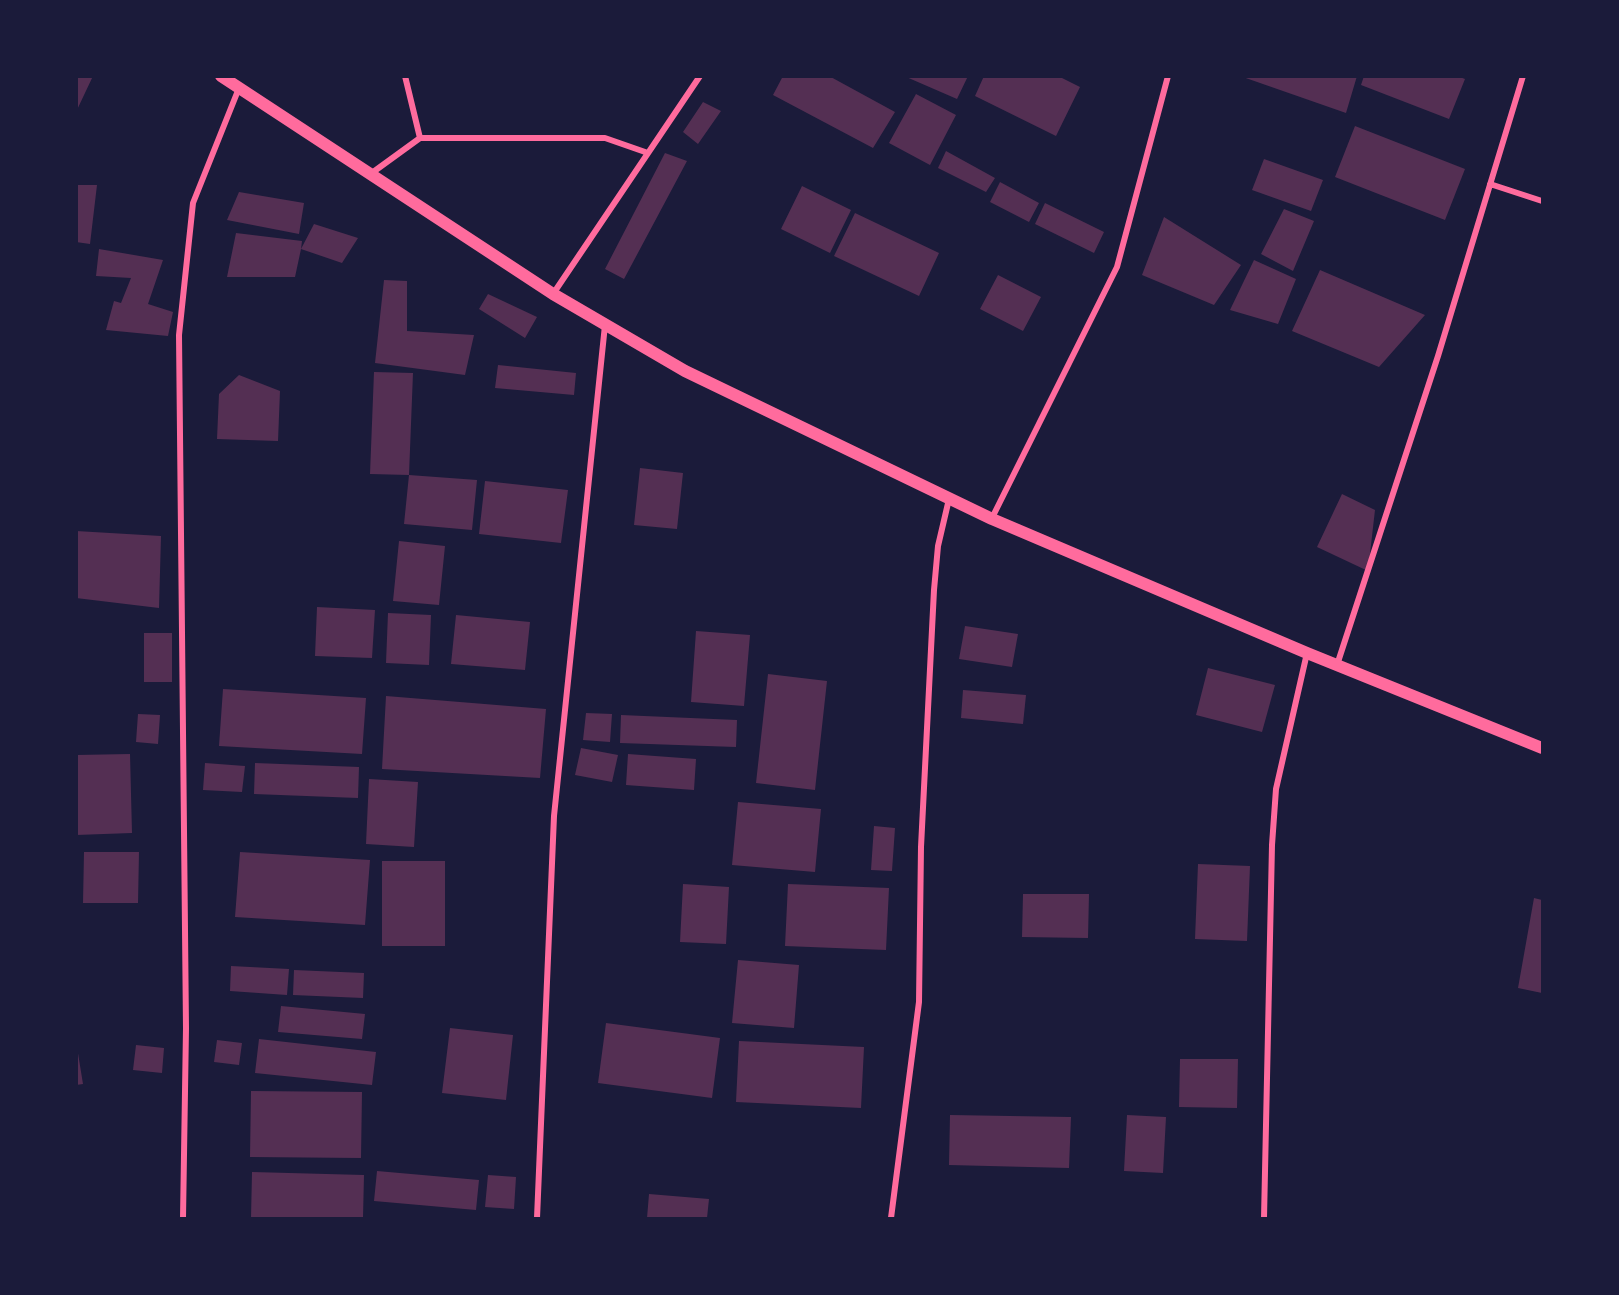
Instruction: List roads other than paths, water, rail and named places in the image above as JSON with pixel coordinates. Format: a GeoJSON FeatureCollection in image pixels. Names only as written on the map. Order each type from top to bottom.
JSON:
{"type":"FeatureCollection","features":[{"type":"Feature","properties":{"kind":"main road"},"geometry":{"type":"LineString","coordinates":[[221,76],[368,175],[553,294],[685,371],[992,519],[1306,653],[1542,748]]}},
{"type":"Feature","properties":{"kind":"street"},"geometry":{"type":"LineString","coordinates":[[405,76],[420,138]]}},
{"type":"Feature","properties":{"kind":"street"},"geometry":{"type":"LineString","coordinates":[[553,294],[700,76]]}},
{"type":"Feature","properties":{"kind":"street"},"geometry":{"type":"LineString","coordinates":[[992,519],[1117,267],[1168,76]]}},
{"type":"Feature","properties":{"kind":"street"},"geometry":{"type":"LineString","coordinates":[[1337,665],[1434,367],[1522,76]]}},
{"type":"Feature","properties":{"kind":"street"},"geometry":{"type":"LineString","coordinates":[[183,1218],[186,1028],[179,335],[193,203],[239,87]]}},
{"type":"Feature","properties":{"kind":"street"},"geometry":{"type":"LineString","coordinates":[[368,175],[420,138],[605,138],[648,153]]}},
{"type":"Feature","properties":{"kind":"street"},"geometry":{"type":"LineString","coordinates":[[1490,184],[1542,201]]}},
{"type":"Feature","properties":{"kind":"street"},"geometry":{"type":"LineString","coordinates":[[537,1218],[554,816],[605,324]]}},
{"type":"Feature","properties":{"kind":"street"},"geometry":{"type":"LineString","coordinates":[[891,1218],[919,1002],[921,847],[934,590],[938,546],[949,499]]}},
{"type":"Feature","properties":{"kind":"street"},"geometry":{"type":"LineString","coordinates":[[1264,1218],[1272,845],[1276,789],[1306,653]]}}]}
